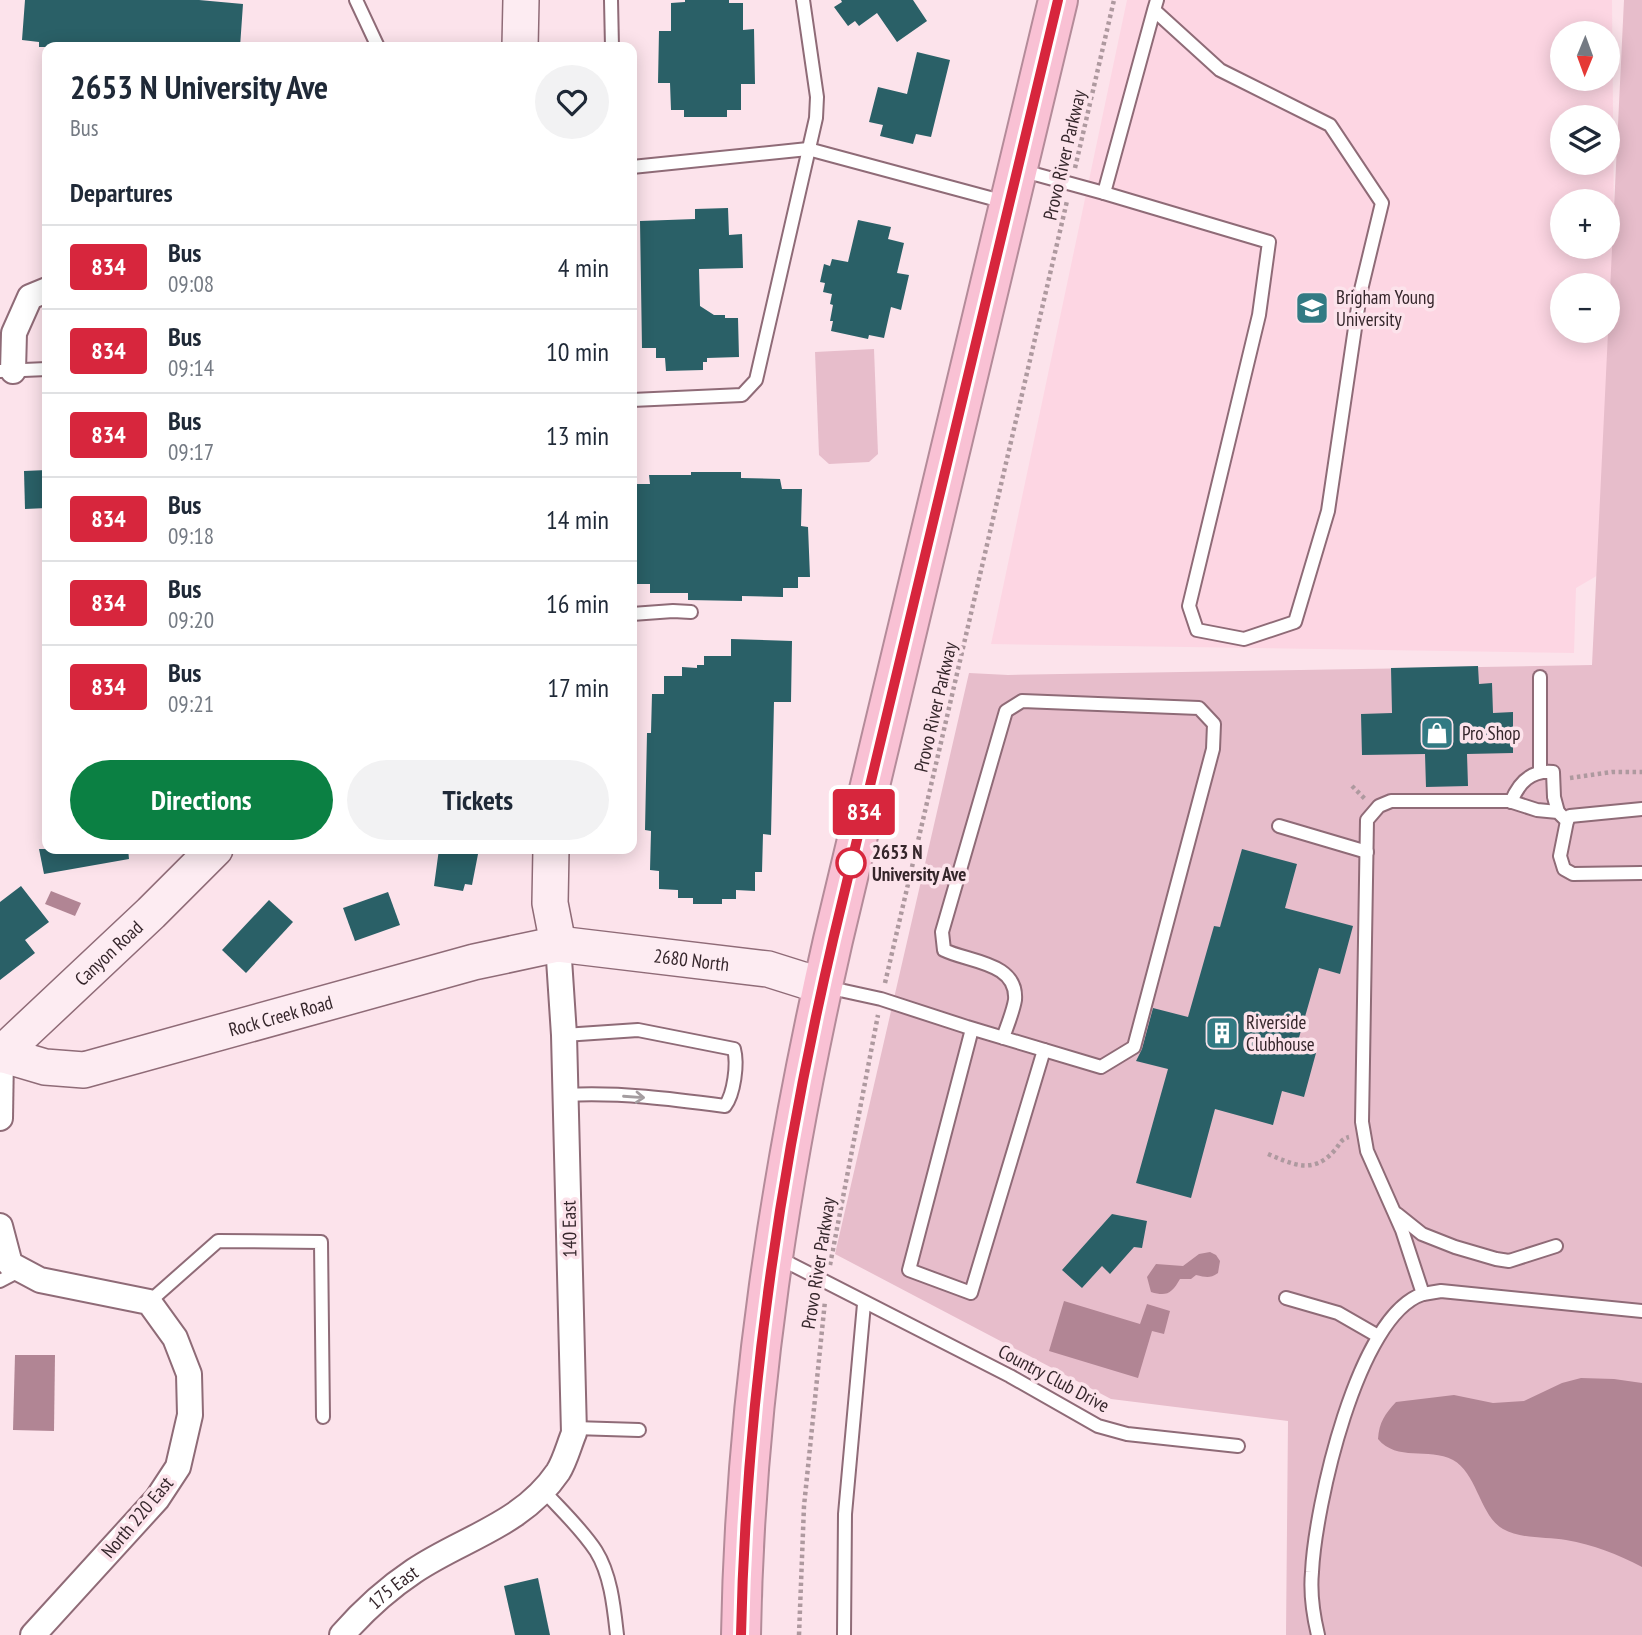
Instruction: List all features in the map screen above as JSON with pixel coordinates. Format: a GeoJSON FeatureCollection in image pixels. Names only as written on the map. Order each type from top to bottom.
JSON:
{"type":"FeatureCollection","features":[{"type":"Feature","properties":{"kind":"highway"},"geometry":{"type":"LineString","coordinates":[[741,1635],[752,1418],[772,1255],[796,1115],[822,986],[1058,0]]}},
{"type":"Feature","properties":{"kind":"street"},"geometry":{"type":"LineString","coordinates":[[520,42],[521,0]]}},
{"type":"Feature","properties":{"kind":"street"},"geometry":{"type":"LineString","coordinates":[[7,371],[14,333],[30,297],[42,292]]}},
{"type":"Feature","properties":{"kind":"street","name":"Canyon Road"},"geometry":{"type":"LineString","coordinates":[[1,1055],[210,854]]}},
{"type":"Feature","properties":{"kind":"street","name":"140 East"},"geometry":{"type":"LineString","coordinates":[[451,1552],[521,1511],[558,1472],[575,1433],[564,1035],[558,944],[550,903],[551,854]]}},
{"type":"Feature","properties":{"kind":"street","name":"2680 North"},"geometry":{"type":"LineString","coordinates":[[558,944],[768,969],[822,986]]}},
{"type":"Feature","properties":{"kind":"street","name":"Rock Creek Road"},"geometry":{"type":"LineString","coordinates":[[1,1055],[45,1068],[85,1070],[474,962],[558,944]]}},
{"type":"Feature","properties":{"kind":"street"},"geometry":{"type":"LineString","coordinates":[[0,1118],[1,1055]]}},
{"type":"Feature","properties":{"kind":"street"},"geometry":{"type":"LineString","coordinates":[[0,1226],[11,1275],[149,1302]]}},
{"type":"Feature","properties":{"kind":"street","name":"North 220 East"},"geometry":{"type":"LineString","coordinates":[[33,1635],[156,1499],[178,1467],[190,1415],[189,1374],[175,1338],[149,1302]]}},
{"type":"Feature","properties":{"kind":"street","name":"175 East"},"geometry":{"type":"LineString","coordinates":[[342,1635],[361,1613],[414,1571],[451,1552]]}},
{"type":"Feature","properties":{"kind":"lane"},"geometry":{"type":"LineString","coordinates":[[356,0],[376,42]]}},
{"type":"Feature","properties":{"kind":"lane"},"geometry":{"type":"LineString","coordinates":[[611,0],[612,42]]}},
{"type":"Feature","properties":{"kind":"lane"},"geometry":{"type":"LineString","coordinates":[[637,400],[742,395],[756,380],[816,118],[817,97],[803,0]]}},
{"type":"Feature","properties":{"kind":"lane"},"geometry":{"type":"LineString","coordinates":[[637,166],[808,149],[1014,186],[1071,183],[1104,193],[1269,242],[1259,316],[1189,606],[1197,630],[1244,639],[1295,622],[1328,512],[1360,294],[1382,203],[1331,125],[1220,70],[1156,5],[1104,193]]}},
{"type":"Feature","properties":{"kind":"lane"},"geometry":{"type":"LineString","coordinates":[[7,371],[42,369]]}},
{"type":"Feature","properties":{"kind":"lane"},"geometry":{"type":"LineString","coordinates":[[637,614],[691,612]]}},
{"type":"Feature","properties":{"kind":"lane"},"geometry":{"type":"LineString","coordinates":[[1540,677],[1540,772]]}},
{"type":"Feature","properties":{"kind":"lane"},"geometry":{"type":"LineString","coordinates":[[822,986],[881,999],[1003,1038],[1101,1067],[1134,1047],[1213,749],[1214,724],[1199,708],[1022,701],[1006,711],[942,932],[944,950],[957,957],[997,967],[1010,978],[1015,999],[1003,1038]]}},
{"type":"Feature","properties":{"kind":"lane"},"geometry":{"type":"LineString","coordinates":[[1511,802],[1522,783],[1540,772],[1553,772],[1562,817],[1561,875],[1642,873]]}},
{"type":"Feature","properties":{"kind":"lane"},"geometry":{"type":"LineString","coordinates":[[1423,1294],[1394,1212],[1371,1163],[1362,1122],[1367,820],[1379,806],[1391,801],[1511,802],[1562,817],[1642,809]]}},
{"type":"Feature","properties":{"kind":"lane"},"geometry":{"type":"LineString","coordinates":[[1279,826],[1367,852]]}},
{"type":"Feature","properties":{"kind":"lane"},"geometry":{"type":"LineString","coordinates":[[972,1028],[909,1270],[971,1293],[1044,1050]]}},
{"type":"Feature","properties":{"kind":"lane"},"geometry":{"type":"LineString","coordinates":[[564,1035],[638,1030],[734,1049],[736,1057],[730,1100],[725,1106],[591,1094],[566,1096]]}},
{"type":"Feature","properties":{"kind":"lane"},"geometry":{"type":"LineString","coordinates":[[1394,1212],[1422,1234],[1496,1259],[1509,1261],[1556,1246]]}},
{"type":"Feature","properties":{"kind":"lane"},"geometry":{"type":"LineString","coordinates":[[149,1302],[218,1241],[321,1242],[323,1417]]}},
{"type":"Feature","properties":{"kind":"lane","name":"Country Club Drive"},"geometry":{"type":"LineString","coordinates":[[772,1255],[864,1304],[999,1370],[1098,1426],[1127,1434],[1238,1446]]}},
{"type":"Feature","properties":{"kind":"lane"},"geometry":{"type":"LineString","coordinates":[[1318,1635],[1312,1612],[1311,1573],[1324,1486],[1361,1370],[1382,1329],[1411,1298],[1441,1291],[1642,1311]]}},
{"type":"Feature","properties":{"kind":"lane"},"geometry":{"type":"LineString","coordinates":[[1286,1298],[1338,1313],[1378,1336]]}},
{"type":"Feature","properties":{"kind":"lane"},"geometry":{"type":"LineString","coordinates":[[844,1635],[845,1514],[864,1304]]}},
{"type":"Feature","properties":{"kind":"lane"},"geometry":{"type":"LineString","coordinates":[[574,1428],[639,1430]]}},
{"type":"Feature","properties":{"kind":"lane"},"geometry":{"type":"LineString","coordinates":[[542,1489],[578,1527],[597,1552],[612,1594],[617,1635]]}},
{"type":"Feature","properties":{"kind":"path","name":"Provo River Parkway"},"geometry":{"type":"LineString","coordinates":[[799,1635],[804,1506],[827,1284],[881,999],[1114,0]]}},
{"type":"Feature","properties":{"kind":"path"},"geometry":{"type":"LineString","coordinates":[[1553,781],[1612,772],[1642,772]]}},
{"type":"Feature","properties":{"kind":"path"},"geometry":{"type":"LineString","coordinates":[[1268,1154],[1299,1166],[1308,1166],[1334,1152],[1346,1136],[1364,1136]]}},
{"type":"Feature","properties":{"kind":"shaded area","name":"Brigham Young University"},"geometry":{"type":"Polygon","coordinates":[[[1127,0],[1612,0],[1612,21],[1550,21],[1550,91],[1613,91],[1613,105],[1550,105],[1550,175],[1614,175],[1614,189],[1550,189],[1550,259],[1614,259],[1614,273],[1550,273],[1550,343],[1615,343],[1617,564],[1576,588],[1574,653],[991,644],[1127,0]]]}},
{"type":"Feature","properties":{"kind":"shaded area"},"geometry":{"type":"Polygon","coordinates":[[[1624,0],[1642,0],[1642,1635],[1286,1635],[1288,1421],[1111,1399],[835,1254],[969,673],[1008,675],[1592,665],[1607,343],[1620,343],[1620,273],[1611,273],[1612,259],[1620,259],[1620,189],[1615,189],[1616,175],[1620,175],[1624,0]]]}},
{"type":"Feature","properties":{"kind":"shaded area"},"geometry":{"type":"Polygon","coordinates":[[[874,349],[878,454],[869,462],[829,464],[819,455],[815,352],[874,349]]]}},
{"type":"Feature","properties":{"kind":"shaded area"},"geometry":{"type":"Polygon","coordinates":[[[51,891],[81,903],[75,916],[45,904],[51,891]]]}},
{"type":"Feature","properties":{"kind":"shaded area"},"geometry":{"type":"Polygon","coordinates":[[[1210,1252],[1220,1261],[1218,1273],[1210,1277],[1196,1275],[1191,1279],[1180,1279],[1172,1291],[1165,1294],[1151,1292],[1147,1277],[1156,1264],[1183,1266],[1199,1254],[1210,1252]]]}},
{"type":"Feature","properties":{"kind":"shaded area"},"geometry":{"type":"Polygon","coordinates":[[[1064,1301],[1140,1324],[1147,1304],[1170,1311],[1164,1334],[1152,1331],[1138,1378],[1049,1351],[1064,1301]]]}},
{"type":"Feature","properties":{"kind":"shaded area"},"geometry":{"type":"Polygon","coordinates":[[[15,1355],[55,1355],[54,1431],[13,1430],[15,1355]]]}},
{"type":"Feature","properties":{"kind":"shaded area"},"geometry":{"type":"Polygon","coordinates":[[[1581,1378],[1642,1383],[1642,1567],[1586,1544],[1525,1536],[1503,1529],[1489,1515],[1468,1474],[1453,1460],[1433,1454],[1394,1450],[1378,1439],[1383,1419],[1396,1402],[1454,1395],[1493,1403],[1524,1401],[1562,1383],[1581,1378]]]}},
{"type":"Feature","properties":{"kind":"building"},"geometry":{"type":"Polygon","coordinates":[[[25,0],[199,0],[243,4],[240,42],[42,42],[42,47],[39,47],[39,42],[22,40],[25,0]]]}},
{"type":"Feature","properties":{"kind":"building"},"geometry":{"type":"Polygon","coordinates":[[[685,0],[729,0],[729,3],[743,3],[743,30],[754,29],[755,84],[741,84],[741,110],[727,110],[727,117],[684,117],[684,110],[671,110],[670,83],[658,83],[659,31],[671,31],[671,3],[685,0]]]}},
{"type":"Feature","properties":{"kind":"building"},"geometry":{"type":"Polygon","coordinates":[[[841,0],[913,0],[927,21],[897,42],[877,13],[859,26],[855,21],[848,26],[834,7],[842,2],[841,0]]]}},
{"type":"Feature","properties":{"kind":"building"},"geometry":{"type":"Polygon","coordinates":[[[917,52],[950,60],[931,137],[916,134],[913,144],[880,136],[883,125],[869,122],[878,87],[907,94],[917,52]]]}},
{"type":"Feature","properties":{"kind":"building"},"geometry":{"type":"Polygon","coordinates":[[[728,208],[729,235],[742,234],[743,268],[699,269],[700,306],[714,315],[738,318],[739,357],[707,358],[707,362],[703,362],[703,370],[666,371],[665,358],[656,358],[656,348],[642,348],[640,221],[695,219],[695,209],[728,208]]]}},
{"type":"Feature","properties":{"kind":"building"},"geometry":{"type":"Polygon","coordinates":[[[858,220],[891,227],[888,239],[904,243],[897,273],[909,275],[901,310],[891,307],[884,338],[869,335],[868,339],[831,331],[832,294],[823,292],[825,283],[820,282],[824,264],[830,266],[832,259],[848,262],[858,220]]]}},
{"type":"Feature","properties":{"kind":"building"},"geometry":{"type":"Polygon","coordinates":[[[42,470],[42,508],[25,509],[24,471],[42,470]]]}},
{"type":"Feature","properties":{"kind":"building"},"geometry":{"type":"Polygon","coordinates":[[[691,472],[741,472],[741,478],[780,479],[782,489],[802,489],[801,526],[808,527],[810,577],[798,577],[798,588],[783,588],[783,597],[742,596],[742,601],[688,600],[688,593],[650,593],[650,584],[637,584],[637,484],[650,484],[649,475],[691,475],[691,472]]]}},
{"type":"Feature","properties":{"kind":"building"},"geometry":{"type":"Polygon","coordinates":[[[731,639],[792,641],[791,702],[774,702],[771,835],[763,834],[762,872],[755,872],[755,891],[736,890],[736,899],[722,899],[722,904],[693,904],[693,898],[678,898],[678,890],[659,889],[659,871],[650,870],[651,831],[645,830],[647,733],[651,733],[652,694],[664,694],[664,676],[682,676],[682,667],[697,668],[697,665],[704,665],[704,656],[731,656],[731,639]]]}},
{"type":"Feature","properties":{"kind":"building","name":"Pro Shop"},"geometry":{"type":"Polygon","coordinates":[[[1478,666],[1479,684],[1492,683],[1493,713],[1513,712],[1513,753],[1467,754],[1468,786],[1426,787],[1425,754],[1362,755],[1361,714],[1392,713],[1391,668],[1478,666]]]}},
{"type":"Feature","properties":{"kind":"building"},"geometry":{"type":"Polygon","coordinates":[[[39,849],[42,849],[42,854],[128,854],[129,859],[44,874],[39,849]]]}},
{"type":"Feature","properties":{"kind":"building","name":"Riverside Clubhouse"},"geometry":{"type":"Polygon","coordinates":[[[1242,849],[1297,864],[1285,908],[1353,926],[1340,974],[1319,968],[1296,1048],[1316,1053],[1304,1097],[1282,1091],[1273,1125],[1215,1109],[1191,1198],[1136,1183],[1168,1069],[1136,1061],[1153,1008],[1188,1017],[1214,926],[1220,927],[1242,849]]]}},
{"type":"Feature","properties":{"kind":"building"},"geometry":{"type":"Polygon","coordinates":[[[438,854],[478,854],[472,885],[465,884],[463,891],[434,886],[438,854]]]}},
{"type":"Feature","properties":{"kind":"building"},"geometry":{"type":"Polygon","coordinates":[[[21,886],[49,922],[25,940],[35,953],[0,980],[0,902],[21,886]]]}},
{"type":"Feature","properties":{"kind":"building"},"geometry":{"type":"Polygon","coordinates":[[[388,892],[400,925],[355,941],[343,908],[388,892]]]}},
{"type":"Feature","properties":{"kind":"building"},"geometry":{"type":"Polygon","coordinates":[[[269,900],[293,922],[246,973],[222,950],[269,900]]]}},
{"type":"Feature","properties":{"kind":"building"},"geometry":{"type":"Polygon","coordinates":[[[1112,1214],[1147,1221],[1142,1248],[1134,1247],[1110,1274],[1102,1266],[1082,1288],[1062,1270],[1112,1214]]]}},
{"type":"Feature","properties":{"kind":"building"},"geometry":{"type":"Polygon","coordinates":[[[538,1578],[550,1635],[515,1635],[504,1586],[538,1578]]]}},
{"type":"Feature","properties":{"kind":"bus line","name":"834"},"geometry":{"type":"LineString","coordinates":[[741,1635],[746,1508],[761,1334],[802,1081],[833,940],[1058,0]]}},
{"type":"Feature","properties":{"kind":"place","name":"Brigham Young University"},"geometry":{"type":"Point","coordinates":[1312,308]}},
{"type":"Feature","properties":{"kind":"place","name":"Pro Shop"},"geometry":{"type":"Point","coordinates":[1437,733]}},
{"type":"Feature","properties":{"kind":"place","name":"2653 N University Ave"},"geometry":{"type":"Point","coordinates":[851,863]}},
{"type":"Feature","properties":{"kind":"place","name":"Riverside Clubhouse"},"geometry":{"type":"Point","coordinates":[1222,1033]}}]}
